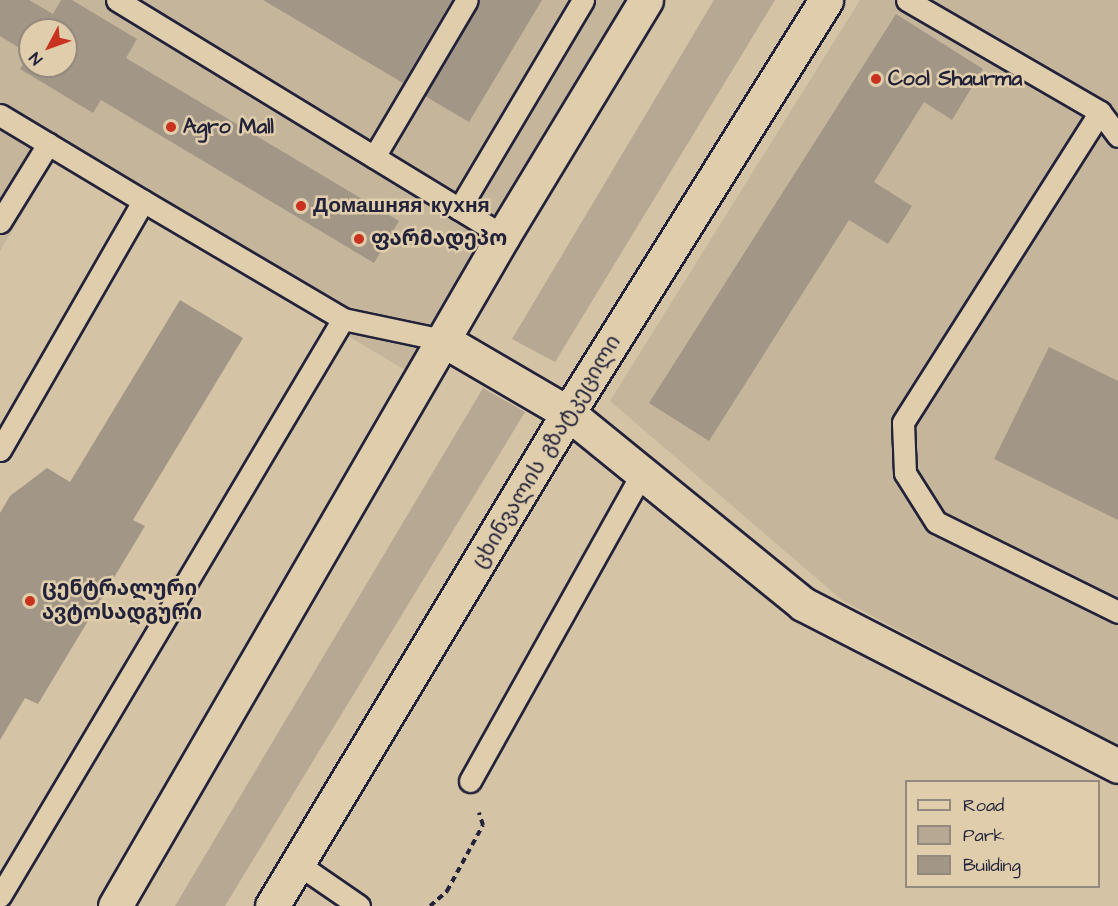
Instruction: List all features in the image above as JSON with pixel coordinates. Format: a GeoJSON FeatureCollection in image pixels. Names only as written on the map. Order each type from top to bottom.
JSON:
{"type":"FeatureCollection","features":[{"type":"Feature","properties":{"kind":"main road"},"geometry":{"type":"LineString","coordinates":[[115,906],[503,236],[646,0]]}},
{"type":"Feature","properties":{"kind":"main road","name":"ცხინვალის გზატკეცილი"},"geometry":{"type":"LineString","coordinates":[[272,906],[568,413],[826,0]]}},
{"type":"Feature","properties":{"kind":"main road"},"geometry":{"type":"LineString","coordinates":[[443,340],[568,413],[803,604],[1118,766]]}},
{"type":"Feature","properties":{"kind":"lane"},"geometry":{"type":"LineString","coordinates":[[117,0],[503,236]]}},
{"type":"Feature","properties":{"kind":"lane"},"geometry":{"type":"LineString","coordinates":[[374,157],[467,0]]}},
{"type":"Feature","properties":{"kind":"lane"},"geometry":{"type":"LineString","coordinates":[[459,209],[583,0]]}},
{"type":"Feature","properties":{"kind":"lane"},"geometry":{"type":"LineString","coordinates":[[908,0],[1100,112],[1118,136]]}},
{"type":"Feature","properties":{"kind":"lane"},"geometry":{"type":"LineString","coordinates":[[1100,112],[903,423],[905,473],[936,522],[1118,612]]}},
{"type":"Feature","properties":{"kind":"lane"},"geometry":{"type":"LineString","coordinates":[[0,115],[343,319],[443,340]]}},
{"type":"Feature","properties":{"kind":"lane"},"geometry":{"type":"LineString","coordinates":[[0,222],[48,144]]}},
{"type":"Feature","properties":{"kind":"lane"},"geometry":{"type":"LineString","coordinates":[[0,450],[143,201]]}},
{"type":"Feature","properties":{"kind":"lane"},"geometry":{"type":"LineString","coordinates":[[0,896],[343,319]]}},
{"type":"Feature","properties":{"kind":"lane"},"geometry":{"type":"LineString","coordinates":[[470,781],[643,472]]}},
{"type":"Feature","properties":{"kind":"lane"},"geometry":{"type":"LineString","coordinates":[[298,864],[359,906]]}},
{"type":"Feature","properties":{"kind":"path"},"geometry":{"type":"LineString","coordinates":[[430,906],[447,891],[483,825],[470,781]]}},
{"type":"Feature","properties":{"kind":"shaded area"},"geometry":{"type":"Polygon","coordinates":[[[0,0],[625,0],[405,370],[54,161],[0,251],[0,0]]]}},
{"type":"Feature","properties":{"kind":"shaded area"},"geometry":{"type":"Polygon","coordinates":[[[860,0],[1118,0],[1118,746],[842,600],[610,401],[860,0]]]}},
{"type":"Feature","properties":{"kind":"green space"},"geometry":{"type":"Polygon","coordinates":[[[714,0],[775,0],[555,362],[512,339],[714,0]]]}},
{"type":"Feature","properties":{"kind":"green space"},"geometry":{"type":"Polygon","coordinates":[[[483,388],[525,412],[225,906],[175,906],[483,388]]]}},
{"type":"Feature","properties":{"kind":"building"},"geometry":{"type":"Polygon","coordinates":[[[0,0],[29,0],[53,14],[61,0],[72,0],[137,39],[126,58],[399,221],[374,263],[101,100],[93,113],[35,78],[78,78],[78,18],[18,18],[18,47],[0,36],[0,0]]]}},
{"type":"Feature","properties":{"kind":"building"},"geometry":{"type":"Polygon","coordinates":[[[263,0],[452,0],[403,83],[263,0]]]}},
{"type":"Feature","properties":{"kind":"building"},"geometry":{"type":"Polygon","coordinates":[[[480,0],[542,0],[469,122],[425,96],[480,0]]]}},
{"type":"Feature","properties":{"kind":"building"},"geometry":{"type":"Polygon","coordinates":[[[896,14],[983,69],[952,120],[924,102],[874,182],[912,206],[888,244],[849,220],[709,441],[649,403],[896,14]]]}},
{"type":"Feature","properties":{"kind":"building"},"geometry":{"type":"Polygon","coordinates":[[[180,300],[243,338],[133,520],[145,526],[38,704],[25,698],[0,740],[0,513],[10,496],[47,468],[70,482],[180,300]]]}},
{"type":"Feature","properties":{"kind":"building"},"geometry":{"type":"Polygon","coordinates":[[[1049,347],[1118,381],[1118,520],[994,459],[1049,347]]]}},
{"type":"Feature","properties":{"kind":"place","name":"Cool Shaurma"},"geometry":{"type":"Point","coordinates":[876,79]}},
{"type":"Feature","properties":{"kind":"place","name":"Agro Mall"},"geometry":{"type":"Point","coordinates":[171,127]}},
{"type":"Feature","properties":{"kind":"place","name":"Домашняя кухня"},"geometry":{"type":"Point","coordinates":[301,206]}},
{"type":"Feature","properties":{"kind":"place","name":"ფარმადეპო"},"geometry":{"type":"Point","coordinates":[359,239]}},
{"type":"Feature","properties":{"kind":"place","name":"ცენტრალური ავტოსადგური"},"geometry":{"type":"Point","coordinates":[30,601]}}]}
